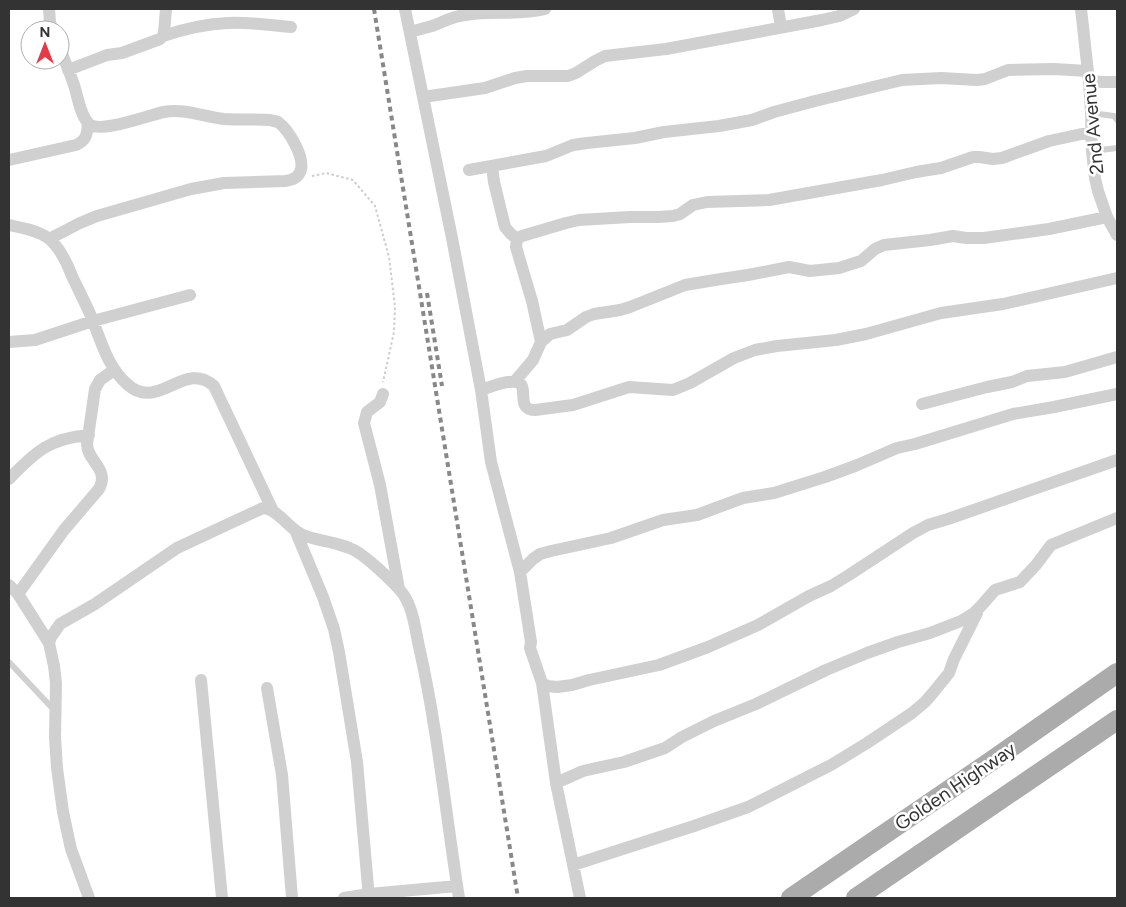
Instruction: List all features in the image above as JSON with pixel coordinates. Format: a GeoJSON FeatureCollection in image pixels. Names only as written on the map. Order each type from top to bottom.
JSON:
{"type":"FeatureCollection","features":[{"type":"Feature","properties":{"kind":"main road","name":"Golden Highway"},"geometry":{"type":"LineString","coordinates":[[791,898],[1117,673]]}},
{"type":"Feature","properties":{"kind":"main road","name":"Golden Highway"},"geometry":{"type":"LineString","coordinates":[[856,898],[1117,720]]}},
{"type":"Feature","properties":{"kind":"street"},"geometry":{"type":"LineString","coordinates":[[163,36],[166,9]]}},
{"type":"Feature","properties":{"kind":"street"},"geometry":{"type":"LineString","coordinates":[[405,9],[481,390],[491,462],[520,572],[531,642],[530,648],[542,683],[556,783],[580,898]]}},
{"type":"Feature","properties":{"kind":"street"},"geometry":{"type":"LineString","coordinates":[[410,32],[464,15],[478,13],[521,13],[545,9]]}},
{"type":"Feature","properties":{"kind":"street"},"geometry":{"type":"LineString","coordinates":[[778,9],[781,27]]}},
{"type":"Feature","properties":{"kind":"street"},"geometry":{"type":"LineString","coordinates":[[423,97],[484,88],[521,77],[568,76],[605,56],[666,49],[839,16],[854,9]]}},
{"type":"Feature","properties":{"kind":"street","name":"2nd Avenue"},"geometry":{"type":"LineString","coordinates":[[1081,9],[1091,113],[1092,151],[1098,191],[1107,218],[1117,236]]}},
{"type":"Feature","properties":{"kind":"street"},"geometry":{"type":"LineString","coordinates":[[70,69],[107,55],[130,50],[160,39],[163,36],[213,24],[246,23],[291,27]]}},
{"type":"Feature","properties":{"kind":"street"},"geometry":{"type":"LineString","coordinates":[[469,170],[546,156],[587,143],[635,138],[664,132],[752,120],[815,100],[902,80],[941,78],[977,80],[985,79],[1008,70],[1054,69],[1088,76],[1103,82],[1117,82]]}},
{"type":"Feature","properties":{"kind":"street"},"geometry":{"type":"LineString","coordinates":[[48,239],[98,216],[191,189],[224,182],[285,181],[294,179],[301,170],[301,156],[284,128],[276,121],[226,119],[175,110],[110,126],[94,127],[88,123],[68,70]]}},
{"type":"Feature","properties":{"kind":"street"},"geometry":{"type":"LineString","coordinates":[[9,160],[76,145],[86,138],[88,123]]}},
{"type":"Feature","properties":{"kind":"street"},"geometry":{"type":"LineString","coordinates":[[541,342],[532,301],[516,247],[517,239],[522,236],[579,220],[673,216],[680,214],[693,205],[707,202],[769,200],[882,180],[941,168],[973,157],[1002,158],[1049,141],[1092,132]]}},
{"type":"Feature","properties":{"kind":"street"},"geometry":{"type":"LineString","coordinates":[[492,166],[494,182],[506,227],[517,239]]}},
{"type":"Feature","properties":{"kind":"street"},"geometry":{"type":"LineString","coordinates":[[515,381],[533,360],[541,342],[550,334],[567,330],[594,314],[630,307],[685,286],[789,267],[810,271],[839,268],[861,261],[875,249],[884,245],[953,236],[984,238],[1049,229],[1107,218]]}},
{"type":"Feature","properties":{"kind":"street"},"geometry":{"type":"LineString","coordinates":[[9,225],[37,232],[48,239],[60,251],[93,321],[103,349],[114,370],[127,385],[136,391],[150,394],[189,379],[203,379],[214,386],[274,512]]}},
{"type":"Feature","properties":{"kind":"street"},"geometry":{"type":"LineString","coordinates":[[481,390],[515,381],[520,382],[524,404],[526,409],[529,410],[573,405],[629,387],[673,390],[690,383],[734,358],[755,350],[836,340],[941,314],[1003,304],[1117,278]]}},
{"type":"Feature","properties":{"kind":"street"},"geometry":{"type":"LineString","coordinates":[[9,342],[34,340],[93,321],[190,296]]}},
{"type":"Feature","properties":{"kind":"street"},"geometry":{"type":"LineString","coordinates":[[922,404],[1012,382],[1027,376],[1065,372],[1117,358]]}},
{"type":"Feature","properties":{"kind":"street"},"geometry":{"type":"LineString","coordinates":[[89,898],[70,849],[63,812],[55,737],[56,683],[49,643],[13,590],[102,485],[100,467],[88,448],[89,435],[95,389],[100,380],[114,370]]}},
{"type":"Feature","properties":{"kind":"street"},"geometry":{"type":"LineString","coordinates":[[383,394],[380,402],[367,412],[364,423],[380,485],[399,589]]}},
{"type":"Feature","properties":{"kind":"street"},"geometry":{"type":"LineString","coordinates":[[520,572],[540,554],[611,538],[663,520],[697,515],[743,498],[774,493],[848,469],[897,448],[1013,414],[1117,394]]}},
{"type":"Feature","properties":{"kind":"street"},"geometry":{"type":"LineString","coordinates":[[9,479],[28,459],[44,447],[61,439],[89,435]]}},
{"type":"Feature","properties":{"kind":"street"},"geometry":{"type":"LineString","coordinates":[[542,683],[547,686],[557,687],[572,685],[659,664],[708,647],[758,625],[809,596],[831,586],[928,525],[1117,460]]}},
{"type":"Feature","properties":{"kind":"street"},"geometry":{"type":"LineString","coordinates":[[49,643],[60,624],[95,604],[177,548],[258,510],[267,509],[274,512],[295,530],[310,537],[339,544],[354,550],[372,564],[399,589],[409,604],[436,738],[458,892],[344,898]]}},
{"type":"Feature","properties":{"kind":"street"},"geometry":{"type":"LineString","coordinates":[[556,783],[583,772],[624,762],[665,748],[714,721],[756,704],[826,670],[875,650],[957,623],[981,606],[995,590],[1020,582],[1051,546],[1117,518]]}},
{"type":"Feature","properties":{"kind":"street"},"geometry":{"type":"LineString","coordinates":[[295,530],[323,597],[334,629],[339,652],[358,762],[369,896]]}},
{"type":"Feature","properties":{"kind":"street"},"geometry":{"type":"LineString","coordinates":[[573,865],[748,807],[831,765],[867,744],[912,713],[932,694],[948,673],[968,628],[981,606]]}},
{"type":"Feature","properties":{"kind":"street"},"geometry":{"type":"LineString","coordinates":[[201,680],[222,898]]}},
{"type":"Feature","properties":{"kind":"street"},"geometry":{"type":"LineString","coordinates":[[267,688],[282,775],[292,898]]}},
{"type":"Feature","properties":{"kind":"lane"},"geometry":{"type":"LineString","coordinates":[[1091,113],[1114,116],[1117,120]]}},
{"type":"Feature","properties":{"kind":"lane"},"geometry":{"type":"LineString","coordinates":[[1092,151],[1117,148]]}},
{"type":"Feature","properties":{"kind":"lane"},"geometry":{"type":"LineString","coordinates":[[9,662],[56,712]]}},
{"type":"Feature","properties":{"kind":"path"},"geometry":{"type":"LineString","coordinates":[[294,179],[326,174],[353,180],[375,206],[389,257],[395,307],[394,332],[384,376],[383,394]]}},
{"type":"Feature","properties":{"kind":"railway"},"geometry":{"type":"LineString","coordinates":[[374,9],[518,898]]}},
{"type":"Feature","properties":{"kind":"railway"},"geometry":{"type":"LineString","coordinates":[[427,293],[442,386]]}}]}
